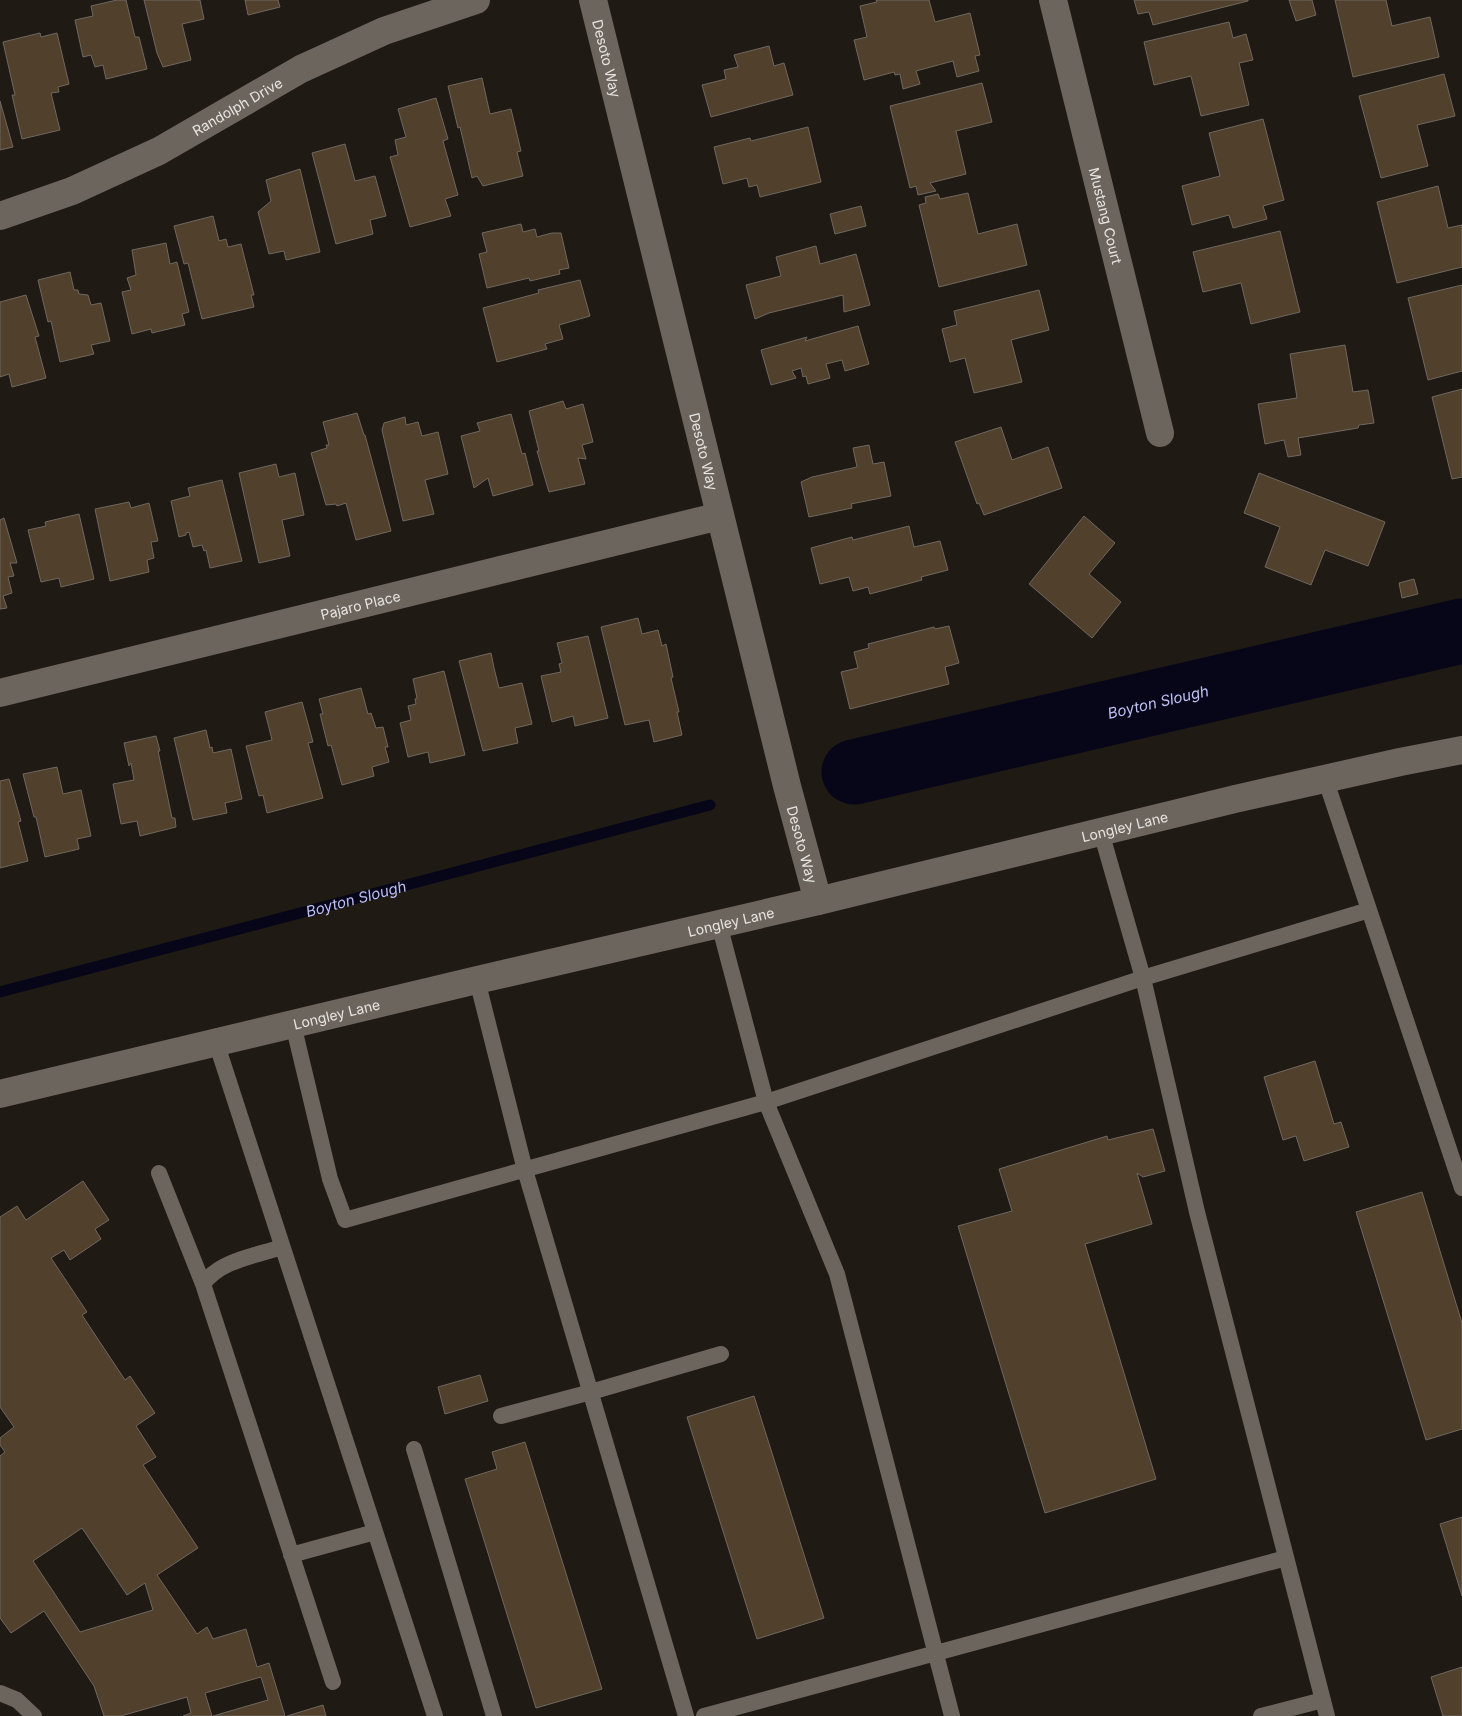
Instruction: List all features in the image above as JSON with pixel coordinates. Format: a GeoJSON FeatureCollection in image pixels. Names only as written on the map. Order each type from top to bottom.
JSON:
{"type":"FeatureCollection","features":[{"type":"Feature","properties":{"kind":"street","name":"Randolph Drive"},"geometry":{"type":"LineString","coordinates":[[0,216],[72,191],[159,151],[301,69],[384,32],[476,0]]}},
{"type":"Feature","properties":{"kind":"street","name":"Desoto Way"},"geometry":{"type":"LineString","coordinates":[[594,0],[787,786],[818,901]]}},
{"type":"Feature","properties":{"kind":"street","name":"Mustang Court"},"geometry":{"type":"LineString","coordinates":[[1053,0],[1160,433]]}},
{"type":"Feature","properties":{"kind":"street","name":"Pajaro Place"},"geometry":{"type":"LineString","coordinates":[[0,694],[720,516]]}},
{"type":"Feature","properties":{"kind":"street","name":"Longley Lane"},"geometry":{"type":"LineString","coordinates":[[0,1094],[818,901],[1325,778],[1462,750]]}},
{"type":"Feature","properties":{"kind":"lane"},"geometry":{"type":"LineString","coordinates":[[1325,778],[1462,1188]]}},
{"type":"Feature","properties":{"kind":"lane"},"geometry":{"type":"LineString","coordinates":[[1101,832],[1143,978],[1197,1212],[1327,1716]]}},
{"type":"Feature","properties":{"kind":"lane"},"geometry":{"type":"LineString","coordinates":[[293,1024],[330,1179],[345,1220],[766,1102],[1143,978],[1369,910]]}},
{"type":"Feature","properties":{"kind":"lane"},"geometry":{"type":"LineString","coordinates":[[719,924],[766,1102],[837,1274],[952,1716]]}},
{"type":"Feature","properties":{"kind":"lane"},"geometry":{"type":"LineString","coordinates":[[477,980],[525,1170],[686,1716]]}},
{"type":"Feature","properties":{"kind":"lane"},"geometry":{"type":"LineString","coordinates":[[216,1042],[435,1716]]}},
{"type":"Feature","properties":{"kind":"lane"},"geometry":{"type":"LineString","coordinates":[[159,1173],[203,1284],[333,1682]]}},
{"type":"Feature","properties":{"kind":"lane"},"geometry":{"type":"LineString","coordinates":[[203,1284],[210,1275],[221,1267],[282,1247]]}},
{"type":"Feature","properties":{"kind":"lane"},"geometry":{"type":"LineString","coordinates":[[501,1416],[721,1354]]}},
{"type":"Feature","properties":{"kind":"lane"},"geometry":{"type":"LineString","coordinates":[[414,1449],[494,1716]]}},
{"type":"Feature","properties":{"kind":"lane"},"geometry":{"type":"LineString","coordinates":[[291,1555],[375,1532]]}},
{"type":"Feature","properties":{"kind":"lane"},"geometry":{"type":"LineString","coordinates":[[704,1716],[1286,1558]]}},
{"type":"Feature","properties":{"kind":"lane"},"geometry":{"type":"LineString","coordinates":[[0,1693],[17,1700],[34,1716]]}},
{"type":"Feature","properties":{"kind":"lane"},"geometry":{"type":"LineString","coordinates":[[1261,1716],[1323,1700]]}},
{"type":"Feature","properties":{"kind":"building"},"geometry":{"type":"Polygon","coordinates":[[[117,0],[126,0],[135,37],[139,37],[147,69],[106,79],[103,65],[95,67],[91,55],[83,57],[75,20],[93,16],[91,6],[117,0]]]}},
{"type":"Feature","properties":{"kind":"building"},"geometry":{"type":"Polygon","coordinates":[[[144,0],[200,0],[204,19],[182,24],[191,60],[163,67],[157,53],[144,0]]]}},
{"type":"Feature","properties":{"kind":"building"},"geometry":{"type":"Polygon","coordinates":[[[245,0],[278,0],[280,7],[248,15],[245,0]]]}},
{"type":"Feature","properties":{"kind":"building"},"geometry":{"type":"Polygon","coordinates":[[[876,0],[929,0],[935,22],[970,13],[980,55],[975,56],[979,71],[957,77],[953,61],[916,71],[920,84],[903,89],[900,74],[895,75],[894,72],[864,80],[854,40],[867,37],[860,6],[877,2],[876,0]]]}},
{"type":"Feature","properties":{"kind":"building"},"geometry":{"type":"Polygon","coordinates":[[[1134,0],[1248,1],[1153,25],[1149,12],[1138,14],[1134,0]]]}},
{"type":"Feature","properties":{"kind":"building"},"geometry":{"type":"Polygon","coordinates":[[[1289,0],[1312,0],[1316,15],[1296,21],[1289,0]]]}},
{"type":"Feature","properties":{"kind":"building"},"geometry":{"type":"Polygon","coordinates":[[[1335,0],[1386,0],[1392,26],[1430,17],[1439,57],[1353,77],[1335,0]]]}},
{"type":"Feature","properties":{"kind":"building"},"geometry":{"type":"Polygon","coordinates":[[[1229,22],[1233,38],[1246,34],[1253,60],[1239,63],[1249,105],[1201,116],[1191,76],[1154,85],[1144,42],[1229,22]]]}},
{"type":"Feature","properties":{"kind":"building"},"geometry":{"type":"Polygon","coordinates":[[[40,33],[41,37],[57,33],[69,84],[58,87],[59,92],[51,93],[60,130],[22,139],[12,95],[15,95],[3,42],[40,33]]]}},
{"type":"Feature","properties":{"kind":"building"},"geometry":{"type":"Polygon","coordinates":[[[769,46],[774,66],[784,63],[793,95],[711,117],[702,85],[726,79],[724,70],[738,67],[734,55],[769,46]]]}},
{"type":"Feature","properties":{"kind":"building"},"geometry":{"type":"Polygon","coordinates":[[[1444,74],[1455,116],[1417,125],[1428,166],[1381,178],[1359,96],[1444,74]]]}},
{"type":"Feature","properties":{"kind":"building"},"geometry":{"type":"Polygon","coordinates":[[[482,78],[490,114],[511,109],[521,151],[517,152],[523,176],[483,186],[477,176],[472,178],[448,86],[482,78]]]}},
{"type":"Feature","properties":{"kind":"building"},"geometry":{"type":"Polygon","coordinates":[[[982,83],[992,122],[956,131],[966,174],[930,183],[936,191],[918,195],[916,186],[910,188],[890,106],[982,83]]]}},
{"type":"Feature","properties":{"kind":"building"},"geometry":{"type":"Polygon","coordinates":[[[436,98],[448,139],[443,141],[458,195],[445,199],[451,216],[410,227],[390,157],[398,155],[395,140],[406,137],[398,109],[436,98]]]}},
{"type":"Feature","properties":{"kind":"building"},"geometry":{"type":"Polygon","coordinates":[[[0,101],[13,147],[0,150],[0,101]]]}},
{"type":"Feature","properties":{"kind":"building"},"geometry":{"type":"Polygon","coordinates":[[[1263,119],[1284,200],[1263,206],[1267,219],[1233,228],[1229,215],[1192,225],[1182,186],[1220,176],[1209,133],[1263,119]]]}},
{"type":"Feature","properties":{"kind":"building"},"geometry":{"type":"Polygon","coordinates":[[[808,127],[821,182],[760,197],[757,185],[749,187],[747,178],[723,184],[714,147],[750,138],[751,141],[808,127]]]}},
{"type":"Feature","properties":{"kind":"building"},"geometry":{"type":"Polygon","coordinates":[[[345,144],[355,181],[375,176],[386,216],[370,220],[373,234],[336,244],[312,153],[345,144]]]}},
{"type":"Feature","properties":{"kind":"building"},"geometry":{"type":"Polygon","coordinates":[[[300,169],[320,252],[286,260],[284,251],[269,254],[258,212],[271,201],[266,180],[300,169]]]}},
{"type":"Feature","properties":{"kind":"building"},"geometry":{"type":"Polygon","coordinates":[[[1438,186],[1448,228],[1462,225],[1462,267],[1397,283],[1377,202],[1438,186]]]}},
{"type":"Feature","properties":{"kind":"building"},"geometry":{"type":"Polygon","coordinates":[[[968,193],[978,234],[1017,224],[1027,265],[939,287],[919,205],[926,203],[925,197],[938,194],[940,199],[968,193]]]}},
{"type":"Feature","properties":{"kind":"building"},"geometry":{"type":"Polygon","coordinates":[[[861,206],[866,226],[835,234],[830,214],[861,206]]]}},
{"type":"Feature","properties":{"kind":"building"},"geometry":{"type":"Polygon","coordinates":[[[213,216],[219,241],[226,239],[228,247],[241,244],[254,295],[251,295],[254,307],[202,319],[188,263],[184,264],[174,226],[213,216]]]}},
{"type":"Feature","properties":{"kind":"building"},"geometry":{"type":"Polygon","coordinates":[[[521,224],[523,232],[535,229],[537,237],[561,233],[569,268],[559,270],[560,274],[530,281],[529,278],[487,288],[479,254],[487,252],[482,233],[521,224]]]}},
{"type":"Feature","properties":{"kind":"building"},"geometry":{"type":"Polygon","coordinates":[[[1280,231],[1300,312],[1251,324],[1241,283],[1203,292],[1193,252],[1280,231]]]}},
{"type":"Feature","properties":{"kind":"building"},"geometry":{"type":"Polygon","coordinates":[[[166,243],[170,264],[177,262],[189,312],[182,314],[185,325],[152,333],[151,329],[132,334],[122,292],[131,290],[127,278],[136,275],[132,250],[166,243]]]}},
{"type":"Feature","properties":{"kind":"building"},"geometry":{"type":"Polygon","coordinates":[[[816,246],[820,264],[856,254],[870,305],[844,312],[843,295],[769,313],[755,319],[746,285],[781,276],[776,257],[816,246]]]}},
{"type":"Feature","properties":{"kind":"building"},"geometry":{"type":"Polygon","coordinates":[[[70,272],[74,290],[78,290],[79,294],[88,295],[91,305],[101,303],[110,341],[91,345],[94,354],[60,362],[51,321],[48,322],[38,280],[70,272]]]}},
{"type":"Feature","properties":{"kind":"building"},"geometry":{"type":"Polygon","coordinates":[[[580,280],[590,316],[559,325],[563,339],[545,344],[547,349],[497,362],[483,308],[539,293],[538,290],[580,280]]]}},
{"type":"Feature","properties":{"kind":"building"},"geometry":{"type":"Polygon","coordinates":[[[1462,285],[1462,371],[1428,380],[1408,298],[1462,285]]]}},
{"type":"Feature","properties":{"kind":"building"},"geometry":{"type":"Polygon","coordinates":[[[1039,290],[1049,330],[1011,340],[1022,382],[974,393],[965,358],[950,362],[942,329],[957,325],[954,311],[1039,290]]]}},
{"type":"Feature","properties":{"kind":"building"},"geometry":{"type":"Polygon","coordinates":[[[26,295],[39,336],[35,337],[46,378],[12,387],[9,374],[0,377],[0,302],[26,295]]]}},
{"type":"Feature","properties":{"kind":"building"},"geometry":{"type":"Polygon","coordinates":[[[858,326],[869,364],[845,371],[842,360],[826,364],[830,378],[808,384],[806,376],[803,377],[801,368],[792,371],[796,378],[771,385],[761,350],[807,337],[805,341],[858,326]]]}},
{"type":"Feature","properties":{"kind":"building"},"geometry":{"type":"Polygon","coordinates":[[[1345,345],[1353,392],[1368,390],[1374,423],[1359,425],[1358,428],[1298,438],[1301,455],[1288,457],[1284,440],[1265,444],[1258,404],[1297,398],[1290,354],[1345,345]]]}},
{"type":"Feature","properties":{"kind":"building"},"geometry":{"type":"Polygon","coordinates":[[[1462,389],[1462,477],[1452,479],[1432,397],[1462,389]]]}},
{"type":"Feature","properties":{"kind":"building"},"geometry":{"type":"Polygon","coordinates":[[[563,401],[566,409],[583,404],[593,442],[582,445],[586,459],[578,458],[585,484],[549,492],[537,451],[539,451],[529,411],[563,401]]]}},
{"type":"Feature","properties":{"kind":"building"},"geometry":{"type":"Polygon","coordinates":[[[357,413],[365,435],[391,531],[356,540],[346,503],[337,506],[336,504],[326,505],[311,453],[327,448],[326,445],[329,445],[323,422],[357,413]]]}},
{"type":"Feature","properties":{"kind":"building"},"geometry":{"type":"Polygon","coordinates":[[[511,414],[522,454],[525,453],[533,485],[493,496],[488,478],[474,488],[461,436],[480,431],[477,423],[511,414]]]}},
{"type":"Feature","properties":{"kind":"building"},"geometry":{"type":"Polygon","coordinates":[[[405,417],[406,425],[418,422],[422,436],[438,432],[448,474],[425,480],[434,514],[403,521],[382,430],[384,423],[405,417]]]}},
{"type":"Feature","properties":{"kind":"building"},"geometry":{"type":"Polygon","coordinates":[[[1001,427],[1012,460],[1048,447],[1062,488],[984,515],[979,503],[977,504],[955,442],[1001,427]]]}},
{"type":"Feature","properties":{"kind":"building"},"geometry":{"type":"Polygon","coordinates":[[[869,445],[873,464],[884,462],[891,496],[851,504],[852,508],[809,517],[801,482],[812,477],[857,467],[853,448],[869,445]]]}},
{"type":"Feature","properties":{"kind":"building"},"geometry":{"type":"Polygon","coordinates":[[[276,464],[279,477],[295,473],[304,515],[282,520],[290,556],[259,563],[239,473],[276,464]]]}},
{"type":"Feature","properties":{"kind":"building"},"geometry":{"type":"Polygon","coordinates":[[[1259,473],[1385,522],[1368,566],[1325,550],[1311,585],[1265,567],[1280,527],[1244,513],[1259,473]]]}},
{"type":"Feature","properties":{"kind":"building"},"geometry":{"type":"Polygon","coordinates":[[[222,480],[242,561],[210,568],[206,550],[204,551],[202,545],[193,547],[189,532],[179,537],[171,501],[190,496],[188,488],[222,480]]]}},
{"type":"Feature","properties":{"kind":"building"},"geometry":{"type":"Polygon","coordinates":[[[129,502],[131,508],[149,503],[158,541],[151,542],[154,558],[147,560],[149,572],[110,581],[95,509],[129,502]]]}},
{"type":"Feature","properties":{"kind":"building"},"geometry":{"type":"Polygon","coordinates":[[[79,514],[94,579],[61,587],[59,578],[41,582],[28,530],[46,526],[45,522],[79,514]]]}},
{"type":"Feature","properties":{"kind":"building"},"geometry":{"type":"Polygon","coordinates":[[[1084,516],[1115,543],[1089,574],[1121,602],[1092,638],[1029,584],[1084,516]]]}},
{"type":"Feature","properties":{"kind":"building"},"geometry":{"type":"Polygon","coordinates":[[[4,518],[17,563],[10,563],[14,576],[8,577],[12,593],[3,596],[7,608],[0,609],[0,520],[4,518]]]}},
{"type":"Feature","properties":{"kind":"building"},"geometry":{"type":"Polygon","coordinates":[[[909,526],[914,547],[940,541],[948,570],[921,577],[922,580],[870,594],[868,587],[853,591],[849,577],[820,584],[811,548],[852,537],[853,540],[909,526]]]}},
{"type":"Feature","properties":{"kind":"building"},"geometry":{"type":"Polygon","coordinates":[[[1414,579],[1418,594],[1402,598],[1399,583],[1414,579]]]}},
{"type":"Feature","properties":{"kind":"building"},"geometry":{"type":"Polygon","coordinates":[[[638,618],[642,634],[658,630],[662,646],[666,644],[682,735],[654,742],[649,720],[625,725],[601,627],[638,618]]]}},
{"type":"Feature","properties":{"kind":"building"},"geometry":{"type":"Polygon","coordinates":[[[949,626],[959,663],[945,667],[949,684],[850,709],[841,672],[858,668],[854,652],[869,648],[868,644],[934,627],[935,629],[949,626]]]}},
{"type":"Feature","properties":{"kind":"building"},"geometry":{"type":"Polygon","coordinates":[[[588,636],[608,718],[575,726],[573,716],[552,722],[541,676],[561,672],[559,664],[562,663],[557,643],[588,636]]]}},
{"type":"Feature","properties":{"kind":"building"},"geometry":{"type":"Polygon","coordinates":[[[491,653],[499,688],[522,683],[532,724],[515,728],[518,743],[483,751],[459,661],[491,653]]]}},
{"type":"Feature","properties":{"kind":"building"},"geometry":{"type":"Polygon","coordinates":[[[444,671],[465,755],[430,763],[428,752],[408,757],[400,723],[411,720],[408,706],[416,704],[415,699],[417,698],[413,679],[444,671]]]}},
{"type":"Feature","properties":{"kind":"building"},"geometry":{"type":"Polygon","coordinates":[[[361,688],[368,714],[371,713],[376,728],[383,727],[388,747],[385,747],[389,762],[372,767],[374,776],[342,785],[331,745],[328,746],[320,714],[323,714],[319,699],[361,688]]]}},
{"type":"Feature","properties":{"kind":"building"},"geometry":{"type":"Polygon","coordinates":[[[302,702],[313,742],[308,743],[323,798],[267,813],[263,795],[259,796],[246,746],[272,740],[265,712],[302,702]]]}},
{"type":"Feature","properties":{"kind":"building"},"geometry":{"type":"Polygon","coordinates":[[[206,730],[213,753],[231,749],[242,799],[225,803],[227,813],[193,820],[174,738],[206,730]]]}},
{"type":"Feature","properties":{"kind":"building"},"geometry":{"type":"Polygon","coordinates":[[[156,736],[172,818],[175,818],[176,827],[140,836],[137,821],[121,824],[113,784],[134,780],[131,763],[129,766],[124,743],[156,736]]]}},
{"type":"Feature","properties":{"kind":"building"},"geometry":{"type":"Polygon","coordinates":[[[57,767],[63,794],[81,790],[91,836],[77,839],[79,849],[45,857],[36,817],[34,817],[23,774],[57,767]]]}},
{"type":"Feature","properties":{"kind":"building"},"geometry":{"type":"Polygon","coordinates":[[[9,779],[21,821],[18,822],[28,861],[0,868],[0,781],[9,779]]]}},
{"type":"Feature","properties":{"kind":"building"},"geometry":{"type":"Polygon","coordinates":[[[1315,1061],[1334,1124],[1341,1122],[1349,1147],[1304,1161],[1296,1136],[1283,1140],[1264,1077],[1315,1061]]]}},
{"type":"Feature","properties":{"kind":"building"},"geometry":{"type":"Polygon","coordinates":[[[1153,1129],[1165,1171],[1143,1177],[1137,1173],[1152,1224],[1085,1244],[1156,1479],[1045,1513],[958,1226],[1012,1211],[999,1169],[1107,1136],[1108,1140],[1153,1129]]]}},
{"type":"Feature","properties":{"kind":"building"},"geometry":{"type":"Polygon","coordinates":[[[83,1181],[109,1220],[95,1229],[101,1239],[70,1260],[64,1250],[51,1258],[87,1312],[82,1315],[125,1380],[130,1376],[155,1413],[136,1426],[156,1457],[143,1465],[198,1548],[157,1575],[197,1634],[207,1627],[213,1639],[246,1629],[257,1667],[269,1663],[285,1716],[213,1716],[268,1700],[261,1677],[205,1693],[212,1716],[183,1716],[191,1713],[187,1697],[121,1716],[104,1716],[94,1686],[44,1611],[11,1633],[0,1618],[0,1456],[5,1452],[0,1445],[0,1438],[14,1427],[0,1407],[0,1217],[17,1206],[26,1220],[83,1181]],[[82,1528],[33,1561],[80,1632],[153,1610],[145,1583],[127,1595],[82,1528]]]}},
{"type":"Feature","properties":{"kind":"building"},"geometry":{"type":"Polygon","coordinates":[[[1422,1192],[1462,1323],[1462,1429],[1426,1440],[1356,1212],[1422,1192]]]}},
{"type":"Feature","properties":{"kind":"building"},"geometry":{"type":"Polygon","coordinates":[[[480,1375],[488,1401],[445,1414],[438,1387],[480,1375]]]}},
{"type":"Feature","properties":{"kind":"building"},"geometry":{"type":"Polygon","coordinates":[[[754,1396],[824,1618],[757,1639],[687,1417],[754,1396]]]}},
{"type":"Feature","properties":{"kind":"building"},"geometry":{"type":"Polygon","coordinates":[[[525,1442],[602,1689],[536,1708],[465,1479],[497,1469],[492,1452],[525,1442]]]}},
{"type":"Feature","properties":{"kind":"building"},"geometry":{"type":"Polygon","coordinates":[[[1462,1517],[1462,1596],[1440,1524],[1462,1517]]]}},
{"type":"Feature","properties":{"kind":"building"},"geometry":{"type":"Polygon","coordinates":[[[1462,1667],[1462,1716],[1443,1716],[1431,1677],[1462,1667]]]}},
{"type":"Feature","properties":{"kind":"building"},"geometry":{"type":"Polygon","coordinates":[[[323,1705],[326,1716],[287,1716],[323,1705]]]}},
{"type":"Feature","properties":{"kind":"waterway","name":"Boyton Slough"},"geometry":{"type":"LineString","coordinates":[[854,772],[1462,631]]}},
{"type":"Feature","properties":{"kind":"waterway","name":"Boyton Slough"},"geometry":{"type":"LineString","coordinates":[[0,992],[710,805]]}}]}
